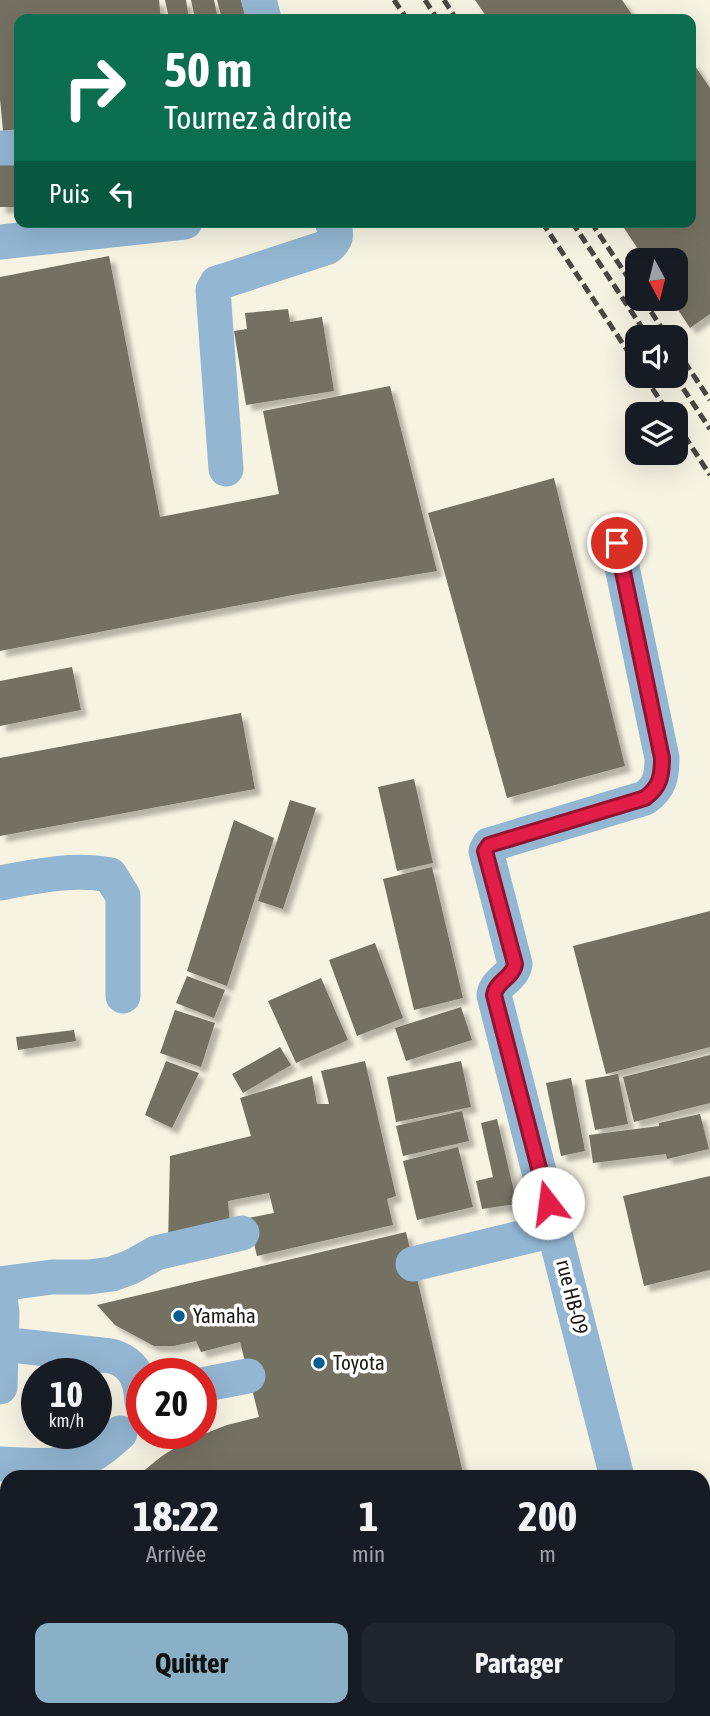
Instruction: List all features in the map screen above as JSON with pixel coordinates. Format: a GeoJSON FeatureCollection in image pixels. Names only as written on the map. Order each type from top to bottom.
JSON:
{"type":"FeatureCollection","features":[{"type":"Feature","properties":{"kind":"street"},"geometry":{"type":"LineString","coordinates":[[0,242],[130,228]]}},
{"type":"Feature","properties":{"kind":"street"},"geometry":{"type":"LineString","coordinates":[[226,469],[213,290],[217,284],[230,279],[328,247],[335,241],[337,233],[335,228]]}},
{"type":"Feature","properties":{"kind":"street","name":"rue HB-09"},"geometry":{"type":"LineString","coordinates":[[615,1470],[494,995],[498,985],[513,972],[515,964],[485,851],[489,845],[645,798],[660,782],[662,758],[617,543]]}},
{"type":"Feature","properties":{"kind":"street"},"geometry":{"type":"LineString","coordinates":[[0,883],[62,872],[89,871],[110,875],[123,895],[123,996]]}},
{"type":"Feature","properties":{"kind":"street"},"geometry":{"type":"LineString","coordinates":[[413,1264],[554,1230]]}},
{"type":"Feature","properties":{"kind":"street"},"geometry":{"type":"LineString","coordinates":[[1,1311],[52,1277],[112,1274],[156,1253],[242,1233]]}},
{"type":"Feature","properties":{"kind":"street"},"geometry":{"type":"LineString","coordinates":[[0,1387],[1,1311]]}},
{"type":"Feature","properties":{"kind":"street"},"geometry":{"type":"LineString","coordinates":[[1,1311],[126,1391]]}},
{"type":"Feature","properties":{"kind":"street"},"geometry":{"type":"LineString","coordinates":[[217,1382],[248,1376]]}},
{"type":"Feature","properties":{"kind":"street"},"geometry":{"type":"LineString","coordinates":[[112,1379],[126,1390]]}},
{"type":"Feature","properties":{"kind":"street"},"geometry":{"type":"LineString","coordinates":[[112,1423],[126,1405]]}},
{"type":"Feature","properties":{"kind":"street"},"geometry":{"type":"LineString","coordinates":[[112,1429],[126,1407]]}},
{"type":"Feature","properties":{"kind":"street"},"geometry":{"type":"LineString","coordinates":[[0,1464],[58,1449],[79,1461],[99,1449]]}},
{"type":"Feature","properties":{"kind":"building"},"geometry":{"type":"Polygon","coordinates":[[[0,0],[159,0],[160,14],[14,14],[14,130],[3,131],[0,99],[0,0]]]}},
{"type":"Feature","properties":{"kind":"building"},"geometry":{"type":"Polygon","coordinates":[[[165,0],[186,0],[188,14],[168,14],[165,0]]]}},
{"type":"Feature","properties":{"kind":"building"},"geometry":{"type":"Polygon","coordinates":[[[191,0],[214,0],[217,14],[194,14],[191,0]]]}},
{"type":"Feature","properties":{"kind":"building"},"geometry":{"type":"Polygon","coordinates":[[[217,0],[241,0],[245,14],[221,14],[217,0]]]}},
{"type":"Feature","properties":{"kind":"building"},"geometry":{"type":"Polygon","coordinates":[[[475,0],[622,0],[632,14],[485,14],[475,0]]]}},
{"type":"Feature","properties":{"kind":"building"},"geometry":{"type":"Polygon","coordinates":[[[696,67],[710,88],[710,314],[690,328],[680,312],[688,312],[688,248],[637,248],[624,228],[696,228],[696,67]]]}},
{"type":"Feature","properties":{"kind":"building"},"geometry":{"type":"Polygon","coordinates":[[[0,163],[14,164],[14,207],[0,207],[0,163]]]}},
{"type":"Feature","properties":{"kind":"building"},"geometry":{"type":"Polygon","coordinates":[[[109,256],[160,517],[279,494],[263,411],[390,386],[437,571],[298,594],[0,651],[0,277],[109,256]]]}},
{"type":"Feature","properties":{"kind":"building"},"geometry":{"type":"Polygon","coordinates":[[[288,309],[290,322],[322,317],[334,391],[246,405],[234,331],[247,329],[245,313],[288,309]]]}},
{"type":"Feature","properties":{"kind":"building"},"geometry":{"type":"Polygon","coordinates":[[[554,478],[625,766],[507,798],[428,513],[554,478]]]}},
{"type":"Feature","properties":{"kind":"building"},"geometry":{"type":"Polygon","coordinates":[[[72,667],[81,710],[0,726],[0,681],[72,667]]]}},
{"type":"Feature","properties":{"kind":"building"},"geometry":{"type":"Polygon","coordinates":[[[241,713],[255,789],[0,836],[0,758],[241,713]]]}},
{"type":"Feature","properties":{"kind":"building"},"geometry":{"type":"Polygon","coordinates":[[[414,779],[433,863],[397,871],[378,787],[414,779]]]}},
{"type":"Feature","properties":{"kind":"building"},"geometry":{"type":"Polygon","coordinates":[[[290,800],[316,808],[283,909],[258,901],[290,800]]]}},
{"type":"Feature","properties":{"kind":"building"},"geometry":{"type":"Polygon","coordinates":[[[234,820],[274,838],[227,986],[187,971],[234,820]]]}},
{"type":"Feature","properties":{"kind":"building"},"geometry":{"type":"Polygon","coordinates":[[[432,867],[463,998],[414,1010],[383,879],[432,867]]]}},
{"type":"Feature","properties":{"kind":"building"},"geometry":{"type":"Polygon","coordinates":[[[710,911],[710,1047],[606,1074],[573,946],[710,911]]]}},
{"type":"Feature","properties":{"kind":"building"},"geometry":{"type":"Polygon","coordinates":[[[375,943],[403,1018],[357,1036],[329,960],[375,943]]]}},
{"type":"Feature","properties":{"kind":"building"},"geometry":{"type":"Polygon","coordinates":[[[187,976],[225,990],[214,1018],[176,1003],[187,976]]]}},
{"type":"Feature","properties":{"kind":"building"},"geometry":{"type":"Polygon","coordinates":[[[321,978],[348,1040],[296,1063],[268,1001],[321,978]]]}},
{"type":"Feature","properties":{"kind":"building"},"geometry":{"type":"Polygon","coordinates":[[[461,1007],[472,1040],[406,1061],[395,1028],[461,1007]]]}},
{"type":"Feature","properties":{"kind":"building"},"geometry":{"type":"Polygon","coordinates":[[[175,1010],[215,1023],[201,1067],[160,1053],[175,1010]]]}},
{"type":"Feature","properties":{"kind":"building"},"geometry":{"type":"Polygon","coordinates":[[[74,1030],[76,1041],[18,1050],[16,1037],[74,1030]]]}},
{"type":"Feature","properties":{"kind":"building"},"geometry":{"type":"Polygon","coordinates":[[[280,1047],[291,1065],[243,1093],[232,1074],[280,1047]]]}},
{"type":"Feature","properties":{"kind":"building"},"geometry":{"type":"Polygon","coordinates":[[[710,1055],[710,1103],[634,1122],[623,1077],[710,1055]]]}},
{"type":"Feature","properties":{"kind":"building"},"geometry":{"type":"Polygon","coordinates":[[[166,1061],[199,1073],[172,1128],[145,1115],[166,1061]]]}},
{"type":"Feature","properties":{"kind":"building"},"geometry":{"type":"Polygon","coordinates":[[[365,1061],[396,1196],[387,1199],[393,1225],[257,1256],[248,1218],[274,1213],[269,1193],[228,1201],[230,1224],[168,1244],[170,1156],[251,1136],[240,1098],[312,1076],[317,1104],[329,1104],[321,1071],[365,1061]]]}},
{"type":"Feature","properties":{"kind":"building"},"geometry":{"type":"Polygon","coordinates":[[[461,1061],[471,1107],[396,1122],[387,1077],[461,1061]]]}},
{"type":"Feature","properties":{"kind":"building"},"geometry":{"type":"Polygon","coordinates":[[[618,1074],[628,1124],[595,1130],[585,1080],[618,1074]]]}},
{"type":"Feature","properties":{"kind":"building"},"geometry":{"type":"Polygon","coordinates":[[[571,1078],[585,1151],[561,1156],[546,1083],[571,1078]]]}},
{"type":"Feature","properties":{"kind":"building"},"geometry":{"type":"Polygon","coordinates":[[[462,1111],[469,1141],[403,1156],[396,1126],[462,1111]]]}},
{"type":"Feature","properties":{"kind":"building"},"geometry":{"type":"Polygon","coordinates":[[[700,1114],[709,1149],[667,1159],[666,1154],[593,1163],[589,1135],[659,1126],[659,1123],[700,1114]]]}},
{"type":"Feature","properties":{"kind":"building"},"geometry":{"type":"Polygon","coordinates":[[[497,1119],[517,1204],[482,1209],[476,1181],[493,1177],[481,1123],[497,1119]]]}},
{"type":"Feature","properties":{"kind":"building"},"geometry":{"type":"Polygon","coordinates":[[[458,1147],[473,1207],[417,1220],[403,1161],[458,1147]]]}},
{"type":"Feature","properties":{"kind":"building"},"geometry":{"type":"Polygon","coordinates":[[[710,1176],[710,1270],[644,1286],[623,1196],[710,1176]]]}},
{"type":"Feature","properties":{"kind":"building"},"geometry":{"type":"Polygon","coordinates":[[[406,1232],[462,1470],[145,1470],[173,1449],[217,1449],[217,1429],[259,1417],[240,1342],[201,1352],[196,1341],[174,1346],[154,1346],[115,1325],[97,1305],[406,1232]]]}},
{"type":"Feature","properties":{"kind":"railway"},"geometry":{"type":"LineString","coordinates":[[394,0],[404,14]]}},
{"type":"Feature","properties":{"kind":"railway"},"geometry":{"type":"LineString","coordinates":[[425,0],[434,14]]}},
{"type":"Feature","properties":{"kind":"railway"},"geometry":{"type":"LineString","coordinates":[[444,0],[453,14]]}},
{"type":"Feature","properties":{"kind":"railway"},"geometry":{"type":"LineString","coordinates":[[546,228],[625,347]]}},
{"type":"Feature","properties":{"kind":"railway"},"geometry":{"type":"LineString","coordinates":[[576,228],[640,325]]}},
{"type":"Feature","properties":{"kind":"railway"},"geometry":{"type":"LineString","coordinates":[[595,228],[625,273]]}},
{"type":"Feature","properties":{"kind":"railway"},"geometry":{"type":"LineString","coordinates":[[651,312],[660,325]]}},
{"type":"Feature","properties":{"kind":"railway"},"geometry":{"type":"LineString","coordinates":[[688,367],[710,400]]}},
{"type":"Feature","properties":{"kind":"railway"},"geometry":{"type":"LineString","coordinates":[[652,388],[661,402]]}},
{"type":"Feature","properties":{"kind":"railway"},"geometry":{"type":"LineString","coordinates":[[683,388],[710,429]]}},
{"type":"Feature","properties":{"kind":"railway"},"geometry":{"type":"LineString","coordinates":[[688,441],[710,475]]}},
{"type":"Feature","properties":{"kind":"place","name":"Yamaha"},"geometry":{"type":"Point","coordinates":[179,1316]}},
{"type":"Feature","properties":{"kind":"place","name":"Toyota"},"geometry":{"type":"Point","coordinates":[319,1363]}},
{"type":"Feature","properties":{"kind":"route"},"geometry":{"type":"LineString","coordinates":[[548,1203],[494,995],[498,985],[513,972],[515,964],[485,851],[489,845],[645,798],[660,782],[662,758],[617,543]]}}]}
